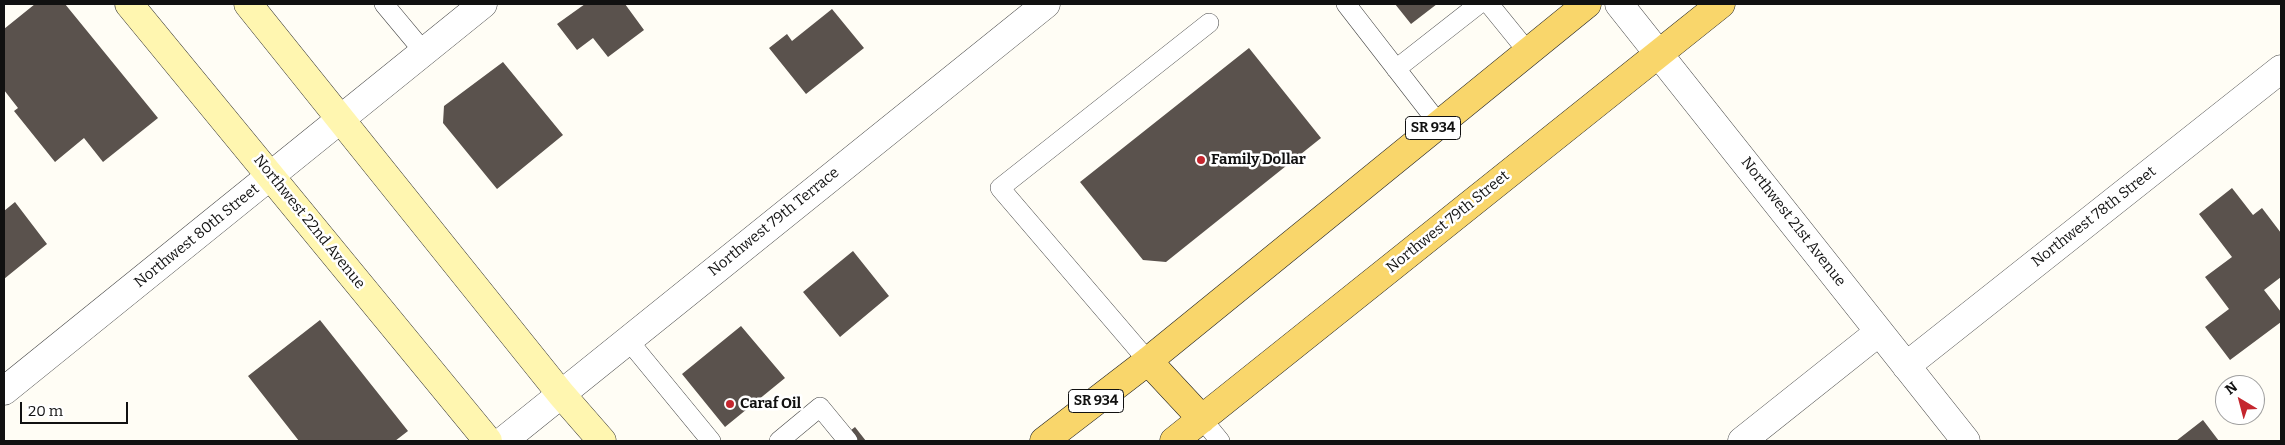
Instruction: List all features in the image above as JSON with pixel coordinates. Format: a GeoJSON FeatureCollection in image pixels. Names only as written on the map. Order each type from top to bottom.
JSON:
{"type":"FeatureCollection","features":[{"type":"Feature","properties":{"kind":"main road","name":"Northwest 22nd Avenue"},"geometry":{"type":"LineString","coordinates":[[129,4],[488,441]]}},
{"type":"Feature","properties":{"kind":"main road"},"geometry":{"type":"LineString","coordinates":[[248,4],[561,394],[602,441]]}},
{"type":"Feature","properties":{"kind":"main road","name":"SR 934"},"geometry":{"type":"LineString","coordinates":[[1044,441],[1148,361],[1587,4]]}},
{"type":"Feature","properties":{"kind":"main road","name":"Northwest 79th Street"},"geometry":{"type":"LineString","coordinates":[[1174,441],[1721,4]]}},
{"type":"Feature","properties":{"kind":"main road"},"geometry":{"type":"LineString","coordinates":[[1148,361],[1202,419]]}},
{"type":"Feature","properties":{"kind":"street","name":"Northwest 80th Street"},"geometry":{"type":"LineString","coordinates":[[4,391],[483,4]]}},
{"type":"Feature","properties":{"kind":"street","name":"Northwest 79th Terrace"},"geometry":{"type":"LineString","coordinates":[[503,441],[1046,4]]}},
{"type":"Feature","properties":{"kind":"street","name":"Northwest 21st Avenue"},"geometry":{"type":"LineString","coordinates":[[1619,4],[1966,441]]}},
{"type":"Feature","properties":{"kind":"street","name":"Northwest 78th Street"},"geometry":{"type":"LineString","coordinates":[[1906,366],[2281,69]]}},
{"type":"Feature","properties":{"kind":"street"},"geometry":{"type":"LineString","coordinates":[[1742,441],[1879,332]]}},
{"type":"Feature","properties":{"kind":"lane"},"geometry":{"type":"LineString","coordinates":[[384,4],[424,52]]}},
{"type":"Feature","properties":{"kind":"lane"},"geometry":{"type":"LineString","coordinates":[[1346,4],[1439,124]]}},
{"type":"Feature","properties":{"kind":"lane"},"geometry":{"type":"LineString","coordinates":[[1396,69],[1479,4]]}},
{"type":"Feature","properties":{"kind":"lane"},"geometry":{"type":"LineString","coordinates":[[1489,4],[1528,52]]}},
{"type":"Feature","properties":{"kind":"lane"},"geometry":{"type":"LineString","coordinates":[[1148,361],[1000,188],[1209,23]]}},
{"type":"Feature","properties":{"kind":"lane"},"geometry":{"type":"LineString","coordinates":[[628,340],[711,441]]}},
{"type":"Feature","properties":{"kind":"lane"},"geometry":{"type":"LineString","coordinates":[[779,441],[820,407],[848,441]]}},
{"type":"Feature","properties":{"kind":"lane"},"geometry":{"type":"LineString","coordinates":[[1202,419],[1220,441]]}},
{"type":"Feature","properties":{"kind":"building"},"geometry":{"type":"Polygon","coordinates":[[[35,4],[65,4],[158,118],[103,162],[84,138],[55,162],[14,111],[18,108],[4,90],[4,29],[35,4]]]}},
{"type":"Feature","properties":{"kind":"building"},"geometry":{"type":"Polygon","coordinates":[[[585,4],[625,4],[644,30],[608,57],[593,38],[577,50],[557,24],[585,4]]]}},
{"type":"Feature","properties":{"kind":"building"},"geometry":{"type":"Polygon","coordinates":[[[1395,4],[1437,4],[1411,24],[1395,4]]]}},
{"type":"Feature","properties":{"kind":"building"},"geometry":{"type":"Polygon","coordinates":[[[832,9],[864,48],[806,94],[769,48],[787,34],[792,41],[832,9]]]}},
{"type":"Feature","properties":{"kind":"building","name":"Family Dollar"},"geometry":{"type":"Polygon","coordinates":[[[1249,48],[1321,138],[1166,262],[1143,260],[1080,182],[1249,48]]]}},
{"type":"Feature","properties":{"kind":"building"},"geometry":{"type":"Polygon","coordinates":[[[503,62],[563,135],[497,189],[443,123],[444,106],[503,62]]]}},
{"type":"Feature","properties":{"kind":"building"},"geometry":{"type":"Polygon","coordinates":[[[2232,188],[2253,215],[2262,208],[2281,233],[2281,277],[2264,290],[2281,312],[2281,322],[2230,360],[2205,327],[2229,309],[2205,277],[2232,257],[2199,214],[2232,188]]]}},
{"type":"Feature","properties":{"kind":"building"},"geometry":{"type":"Polygon","coordinates":[[[15,202],[47,244],[4,279],[4,211],[15,202]]]}},
{"type":"Feature","properties":{"kind":"building"},"geometry":{"type":"Polygon","coordinates":[[[853,251],[889,296],[840,337],[803,292],[853,251]]]}},
{"type":"Feature","properties":{"kind":"building"},"geometry":{"type":"Polygon","coordinates":[[[320,320],[408,431],[395,441],[299,441],[248,376],[320,320]]]}},
{"type":"Feature","properties":{"kind":"building"},"geometry":{"type":"Polygon","coordinates":[[[741,326],[785,378],[725,427],[682,374],[741,326]]]}},
{"type":"Feature","properties":{"kind":"building"},"geometry":{"type":"Polygon","coordinates":[[[2203,420],[2219,441],[2176,441],[2203,420]]]}},
{"type":"Feature","properties":{"kind":"building"},"geometry":{"type":"Polygon","coordinates":[[[855,427],[866,441],[837,441],[855,427]]]}},
{"type":"Feature","properties":{"kind":"place","name":"Family Dollar"},"geometry":{"type":"Point","coordinates":[1201,160]}},
{"type":"Feature","properties":{"kind":"place","name":"Caraf Oil"},"geometry":{"type":"Point","coordinates":[730,404]}}]}
